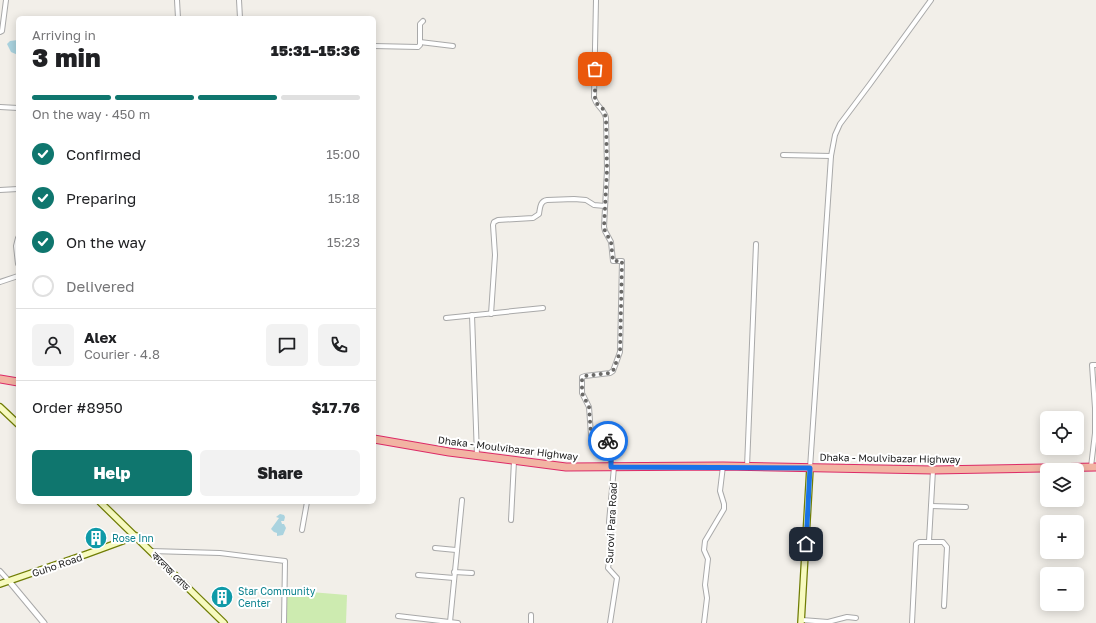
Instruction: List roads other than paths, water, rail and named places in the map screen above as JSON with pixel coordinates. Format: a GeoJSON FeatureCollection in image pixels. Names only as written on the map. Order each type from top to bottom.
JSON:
{"type":"FeatureCollection","features":[{"type":"Feature","properties":{"kind":"highway"},"geometry":{"type":"LineString","coordinates":[[0,379],[16,382]]}},
{"type":"Feature","properties":{"kind":"highway","name":"Dhaka - Moulvibazar Highway"},"geometry":{"type":"LineString","coordinates":[[376,439],[477,456],[566,467],[747,466],[933,470],[1094,467]]}},
{"type":"Feature","properties":{"kind":"main road"},"geometry":{"type":"LineString","coordinates":[[0,407],[16,422]]}},
{"type":"Feature","properties":{"kind":"main road"},"geometry":{"type":"LineString","coordinates":[[801,622],[810,468]]}},
{"type":"Feature","properties":{"kind":"main road","name":"কলেজ রোড"},"geometry":{"type":"LineString","coordinates":[[102,504],[224,623]]}},
{"type":"Feature","properties":{"kind":"main road","name":"Guho Road"},"geometry":{"type":"LineString","coordinates":[[0,584],[136,536]]}},
{"type":"Feature","properties":{"kind":"street"},"geometry":{"type":"LineString","coordinates":[[0,32],[2,31],[6,0]]}},
{"type":"Feature","properties":{"kind":"street"},"geometry":{"type":"LineString","coordinates":[[177,0],[178,16]]}},
{"type":"Feature","properties":{"kind":"street"},"geometry":{"type":"LineString","coordinates":[[239,0],[240,16]]}},
{"type":"Feature","properties":{"kind":"street"},"geometry":{"type":"LineString","coordinates":[[596,0],[594,97],[597,105],[605,113],[606,118],[607,170],[604,227],[611,242],[613,261],[622,261],[620,352],[613,371],[610,373],[585,376],[582,380],[582,393],[590,412],[591,435],[595,441],[608,441],[610,443],[613,467]]}},
{"type":"Feature","properties":{"kind":"street"},"geometry":{"type":"LineString","coordinates":[[810,468],[831,156],[835,135],[840,124],[931,0]]}},
{"type":"Feature","properties":{"kind":"street"},"geometry":{"type":"LineString","coordinates":[[376,46],[418,47],[420,42],[420,24],[423,20]]}},
{"type":"Feature","properties":{"kind":"street"},"geometry":{"type":"LineString","coordinates":[[420,42],[453,46]]}},
{"type":"Feature","properties":{"kind":"street"},"geometry":{"type":"LineString","coordinates":[[0,107],[16,108]]}},
{"type":"Feature","properties":{"kind":"street"},"geometry":{"type":"LineString","coordinates":[[783,155],[831,156]]}},
{"type":"Feature","properties":{"kind":"street"},"geometry":{"type":"LineString","coordinates":[[0,190],[16,189]]}},
{"type":"Feature","properties":{"kind":"street"},"geometry":{"type":"LineString","coordinates":[[491,314],[495,255],[494,222],[498,220],[533,218],[539,214],[541,204],[544,200],[586,200],[594,205],[605,206]]}},
{"type":"Feature","properties":{"kind":"street"},"geometry":{"type":"LineString","coordinates":[[747,466],[756,244]]}},
{"type":"Feature","properties":{"kind":"street"},"geometry":{"type":"LineString","coordinates":[[0,282],[16,277]]}},
{"type":"Feature","properties":{"kind":"street"},"geometry":{"type":"LineString","coordinates":[[446,318],[544,308]]}},
{"type":"Feature","properties":{"kind":"street"},"geometry":{"type":"LineString","coordinates":[[472,315],[477,456]]}},
{"type":"Feature","properties":{"kind":"street"},"geometry":{"type":"LineString","coordinates":[[1094,467],[1095,408],[1092,365],[1096,365]]}},
{"type":"Feature","properties":{"kind":"street"},"geometry":{"type":"LineString","coordinates":[[511,520],[514,461]]}},
{"type":"Feature","properties":{"kind":"street"},"geometry":{"type":"LineString","coordinates":[[704,623],[707,598],[705,585],[708,559],[704,546],[705,541],[724,509],[720,491],[722,466]]}},
{"type":"Feature","properties":{"kind":"street","name":"Surovi Para Road"},"geometry":{"type":"LineString","coordinates":[[610,623],[617,578],[608,568],[612,542],[610,522],[613,467]]}},
{"type":"Feature","properties":{"kind":"street"},"geometry":{"type":"LineString","coordinates":[[929,541],[933,470]]}},
{"type":"Feature","properties":{"kind":"street"},"geometry":{"type":"LineString","coordinates":[[450,622],[462,500]]}},
{"type":"Feature","properties":{"kind":"street"},"geometry":{"type":"LineString","coordinates":[[302,530],[307,504]]}},
{"type":"Feature","properties":{"kind":"street"},"geometry":{"type":"LineString","coordinates":[[931,506],[966,507]]}},
{"type":"Feature","properties":{"kind":"street"},"geometry":{"type":"LineString","coordinates":[[912,623],[916,544],[919,542],[943,542],[947,547],[944,606]]}},
{"type":"Feature","properties":{"kind":"street"},"geometry":{"type":"LineString","coordinates":[[435,548],[456,550]]}},
{"type":"Feature","properties":{"kind":"street"},"geometry":{"type":"LineString","coordinates":[[151,551],[220,553],[285,561],[284,623]]}},
{"type":"Feature","properties":{"kind":"street"},"geometry":{"type":"LineString","coordinates":[[0,571],[44,623]]}},
{"type":"Feature","properties":{"kind":"street"},"geometry":{"type":"LineString","coordinates":[[454,572],[472,573]]}},
{"type":"Feature","properties":{"kind":"street"},"geometry":{"type":"LineString","coordinates":[[418,575],[454,578]]}},
{"type":"Feature","properties":{"kind":"street"},"geometry":{"type":"LineString","coordinates":[[531,615],[531,623]]}},
{"type":"Feature","properties":{"kind":"street"},"geometry":{"type":"LineString","coordinates":[[398,616],[458,623]]}},
{"type":"Feature","properties":{"kind":"street"},"geometry":{"type":"LineString","coordinates":[[404,623],[405,616]]}},
{"type":"Feature","properties":{"kind":"street"},"geometry":{"type":"LineString","coordinates":[[801,622],[828,622],[847,618],[856,618]]}},
{"type":"Feature","properties":{"kind":"water"},"geometry":{"type":"Polygon","coordinates":[[[16,40],[16,54],[11,52],[7,44],[10,41],[16,40]]]}},
{"type":"Feature","properties":{"kind":"water"},"geometry":{"type":"Polygon","coordinates":[[[280,514],[284,515],[285,517],[284,521],[281,521],[286,528],[283,535],[277,536],[277,533],[271,529],[279,518],[276,517],[280,514]]]}},
{"type":"Feature","properties":{"kind":"place","name":"Rose Inn"},"geometry":{"type":"Point","coordinates":[96,538]}},
{"type":"Feature","properties":{"kind":"place","name":"Star Community Center"},"geometry":{"type":"Point","coordinates":[222,597]}}]}
